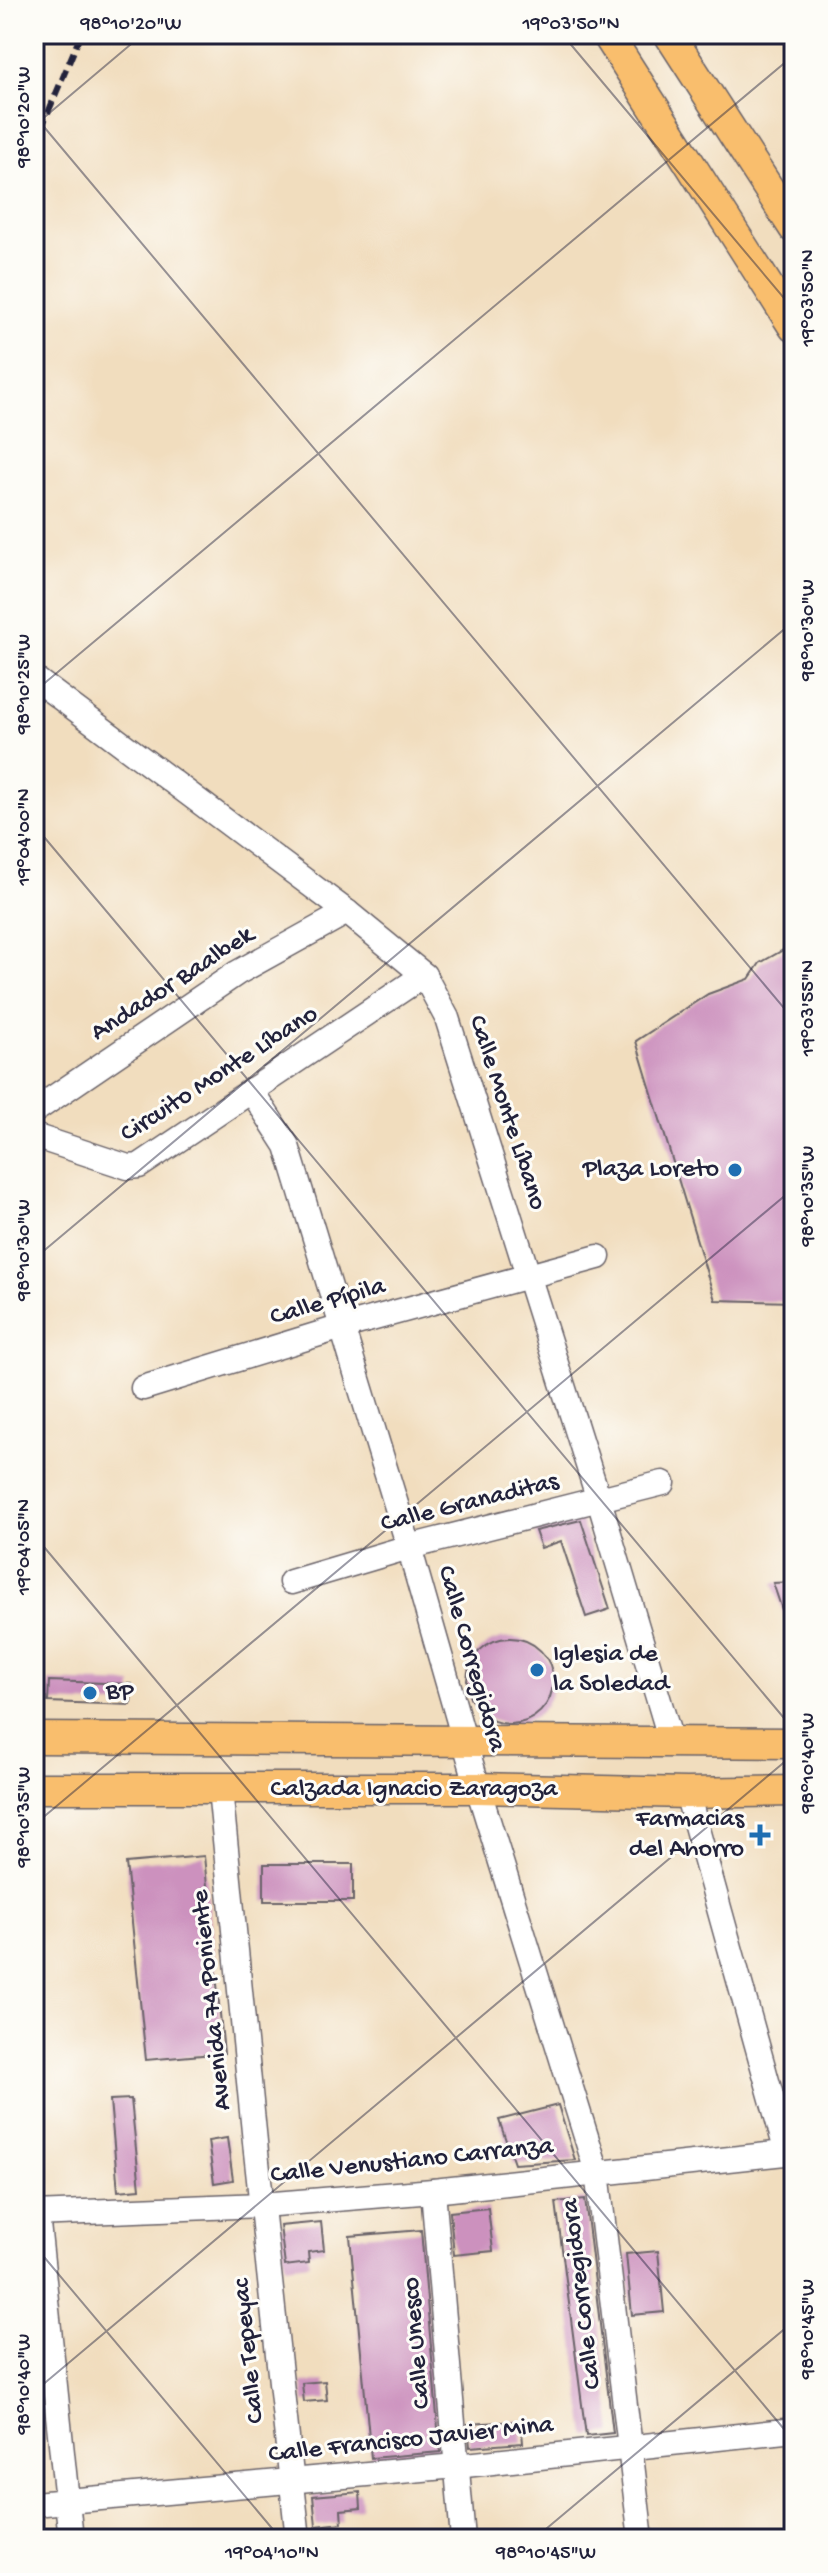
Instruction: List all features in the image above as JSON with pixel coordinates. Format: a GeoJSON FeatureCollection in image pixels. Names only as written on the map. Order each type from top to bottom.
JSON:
{"type":"FeatureCollection","features":[{"type":"Feature","properties":{"kind":"main road"},"geometry":{"type":"LineString","coordinates":[[607,34],[794,327]]}},
{"type":"Feature","properties":{"kind":"main road"},"geometry":{"type":"LineString","coordinates":[[669,34],[794,228]]}},
{"type":"Feature","properties":{"kind":"main road","name":"Calzada Ignacio Zaragoza"},"geometry":{"type":"LineString","coordinates":[[34,1738],[794,1743]]}},
{"type":"Feature","properties":{"kind":"main road","name":"Calzada Ignacio Zaragoza"},"geometry":{"type":"LineString","coordinates":[[34,1788],[478,1788],[687,1793],[794,1791]]}},
{"type":"Feature","properties":{"kind":"street","name":"Calle Monte Líbano"},"geometry":{"type":"LineString","coordinates":[[34,678],[347,912],[424,975],[447,1018],[599,1500],[671,1741]]}},
{"type":"Feature","properties":{"kind":"street","name":"Andador Baalbek"},"geometry":{"type":"LineString","coordinates":[[34,1111],[237,973],[347,912]]}},
{"type":"Feature","properties":{"kind":"street","name":"Circuito Monte Líbano"},"geometry":{"type":"LineString","coordinates":[[34,1136],[128,1167],[139,1166],[424,975]]}},
{"type":"Feature","properties":{"kind":"street","name":"Calle Corregidora"},"geometry":{"type":"LineString","coordinates":[[251,1090],[287,1146],[409,1547],[478,1788],[597,2172],[641,2539]]}},
{"type":"Feature","properties":{"kind":"street","name":"Calle Pípila"},"geometry":{"type":"LineString","coordinates":[[143,1388],[342,1327],[598,1257]]}},
{"type":"Feature","properties":{"kind":"street","name":"Calle Granaditas"},"geometry":{"type":"LineString","coordinates":[[291,1582],[409,1547],[663,1483]]}},
{"type":"Feature","properties":{"kind":"street","name":"Avenida 74 Poniente"},"geometry":{"type":"LineString","coordinates":[[220,1789],[262,2205]]}},
{"type":"Feature","properties":{"kind":"street"},"geometry":{"type":"LineString","coordinates":[[687,1793],[790,2152]]}},
{"type":"Feature","properties":{"kind":"street","name":"Calle Venustiano Carranza"},"geometry":{"type":"LineString","coordinates":[[35,2214],[262,2205],[433,2191],[790,2152]]}},
{"type":"Feature","properties":{"kind":"street","name":"Calle Unesco"},"geometry":{"type":"LineString","coordinates":[[433,2191],[463,2539]]}},
{"type":"Feature","properties":{"kind":"street","name":"Calle Tepeyac"},"geometry":{"type":"LineString","coordinates":[[262,2205],[298,2539]]}},
{"type":"Feature","properties":{"kind":"street"},"geometry":{"type":"LineString","coordinates":[[35,2214],[71,2539]]}},
{"type":"Feature","properties":{"kind":"street","name":"Calle Francisco Javier Mina"},"geometry":{"type":"LineString","coordinates":[[34,2504],[456,2466],[794,2430]]}},
{"type":"Feature","properties":{"kind":"building","name":"Plaza Loreto"},"geometry":{"type":"Polygon","coordinates":[[[794,944],[794,1302],[715,1300],[636,1041],[708,994],[749,979],[760,963],[794,944]]]}},
{"type":"Feature","properties":{"kind":"building"},"geometry":{"type":"Polygon","coordinates":[[[581,1520],[610,1609],[586,1617],[561,1541],[541,1548],[535,1531],[581,1520]]]}},
{"type":"Feature","properties":{"kind":"building"},"geometry":{"type":"Polygon","coordinates":[[[794,1582],[794,1635],[791,1636],[773,1583],[794,1582]]]}},
{"type":"Feature","properties":{"kind":"building"},"geometry":{"type":"Polygon","coordinates":[[[510,1638],[534,1645],[546,1657],[553,1681],[546,1705],[534,1717],[510,1724],[486,1717],[474,1705],[467,1681],[474,1657],[486,1645],[510,1638]]]}},
{"type":"Feature","properties":{"kind":"building","name":"BP"},"geometry":{"type":"Polygon","coordinates":[[[49,1681],[132,1684],[131,1705],[48,1702],[49,1681]]]}},
{"type":"Feature","properties":{"kind":"building"},"geometry":{"type":"Polygon","coordinates":[[[204,1856],[224,2053],[146,2060],[126,1863],[204,1856]]]}},
{"type":"Feature","properties":{"kind":"building"},"geometry":{"type":"Polygon","coordinates":[[[264,1864],[353,1864],[353,1901],[264,1901],[264,1864]]]}},
{"type":"Feature","properties":{"kind":"building"},"geometry":{"type":"Polygon","coordinates":[[[131,2099],[140,2189],[118,2191],[110,2100],[131,2099]]]}},
{"type":"Feature","properties":{"kind":"building"},"geometry":{"type":"Polygon","coordinates":[[[558,2105],[575,2160],[514,2164],[499,2120],[558,2105]]]}},
{"type":"Feature","properties":{"kind":"building"},"geometry":{"type":"Polygon","coordinates":[[[227,2138],[233,2180],[214,2183],[208,2141],[227,2138]]]}},
{"type":"Feature","properties":{"kind":"building"},"geometry":{"type":"Polygon","coordinates":[[[585,2199],[613,2433],[586,2436],[556,2202],[585,2199]]]}},
{"type":"Feature","properties":{"kind":"building"},"geometry":{"type":"Polygon","coordinates":[[[488,2208],[493,2251],[454,2255],[450,2212],[488,2208]]]}},
{"type":"Feature","properties":{"kind":"building"},"geometry":{"type":"Polygon","coordinates":[[[321,2222],[324,2250],[308,2252],[309,2263],[285,2266],[280,2226],[321,2222]]]}},
{"type":"Feature","properties":{"kind":"building"},"geometry":{"type":"Polygon","coordinates":[[[421,2230],[440,2452],[371,2458],[350,2236],[421,2230]]]}},
{"type":"Feature","properties":{"kind":"building"},"geometry":{"type":"Polygon","coordinates":[[[658,2251],[664,2312],[632,2315],[626,2254],[658,2251]]]}},
{"type":"Feature","properties":{"kind":"building"},"geometry":{"type":"Polygon","coordinates":[[[325,2381],[327,2400],[304,2402],[302,2383],[325,2381]]]}},
{"type":"Feature","properties":{"kind":"building"},"geometry":{"type":"Polygon","coordinates":[[[521,2421],[523,2443],[470,2447],[468,2424],[521,2421]]]}},
{"type":"Feature","properties":{"kind":"building"},"geometry":{"type":"Polygon","coordinates":[[[360,2492],[361,2508],[341,2510],[342,2523],[316,2526],[313,2496],[360,2492]]]}},
{"type":"Feature","properties":{"kind":"railway"},"geometry":{"type":"LineString","coordinates":[[34,146],[81,34]]}},
{"type":"Feature","properties":{"kind":"place","name":"Plaza Loreto"},"geometry":{"type":"Point","coordinates":[735,1170]}},
{"type":"Feature","properties":{"kind":"place","name":"Iglesia de la Soledad"},"geometry":{"type":"Point","coordinates":[537,1670]}},
{"type":"Feature","properties":{"kind":"place","name":"BP"},"geometry":{"type":"Point","coordinates":[90,1693]}},
{"type":"Feature","properties":{"kind":"place","name":"Farmacias del Ahorro"},"geometry":{"type":"Point","coordinates":[760,1835]}}]}
